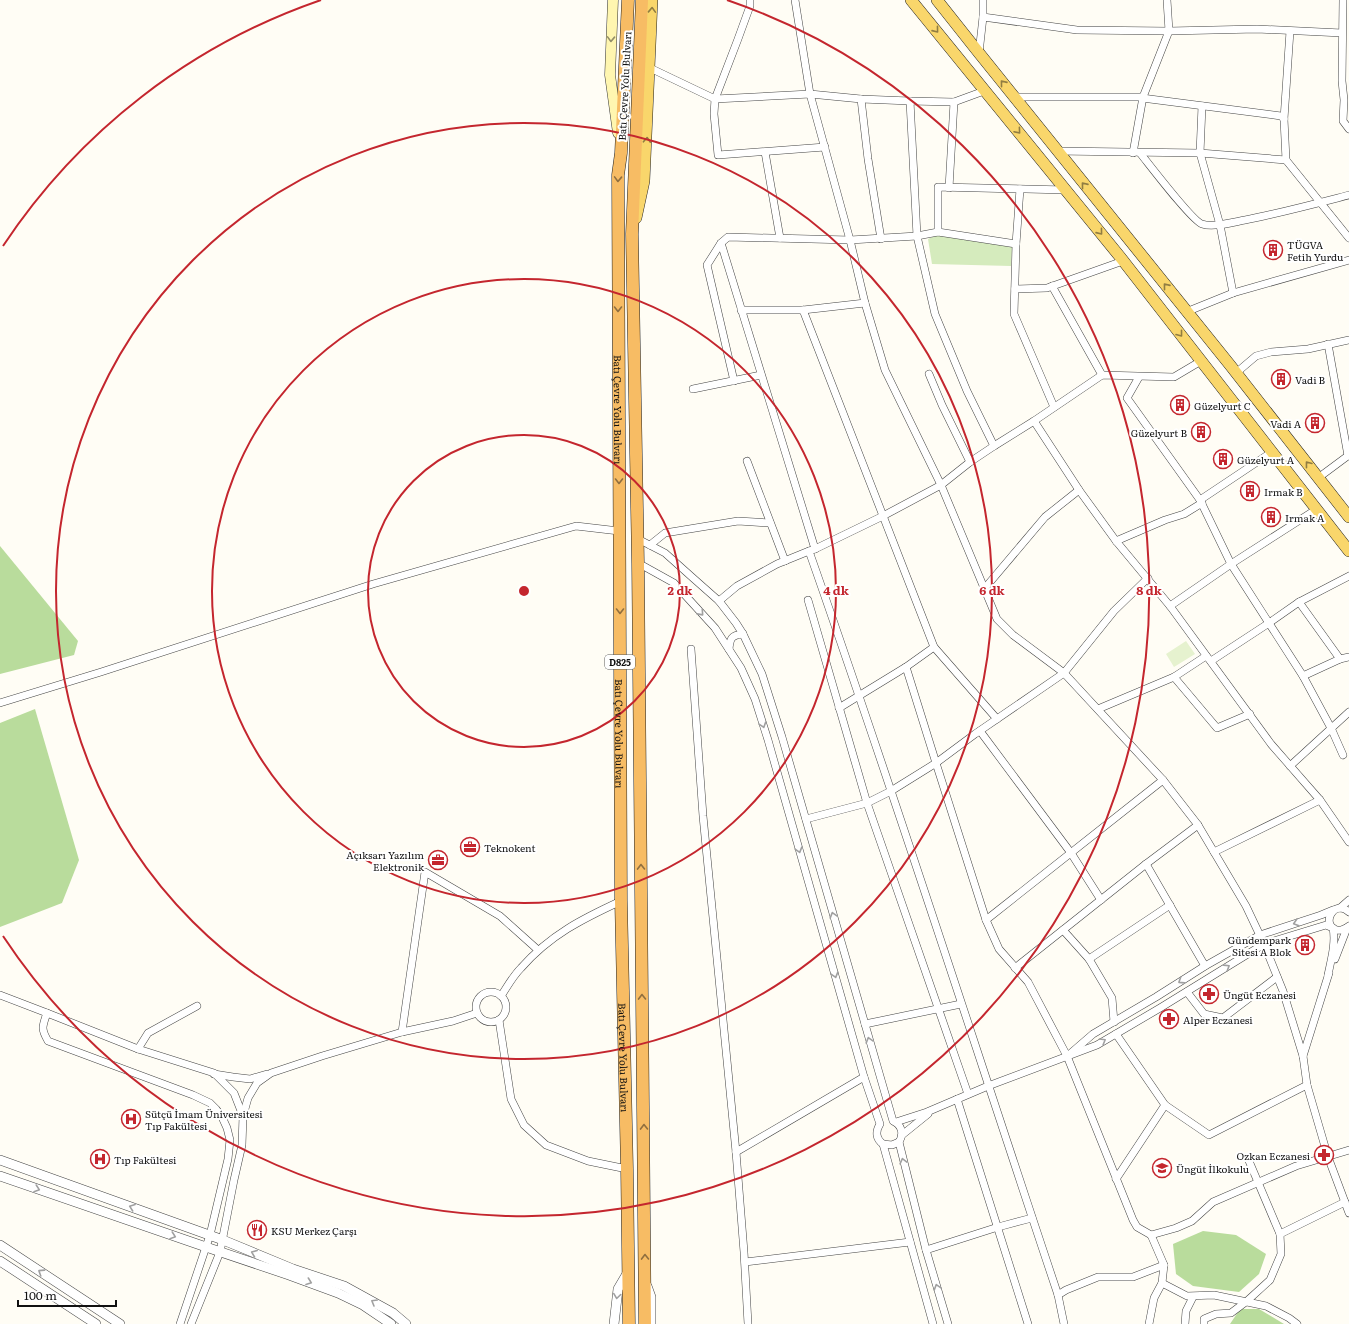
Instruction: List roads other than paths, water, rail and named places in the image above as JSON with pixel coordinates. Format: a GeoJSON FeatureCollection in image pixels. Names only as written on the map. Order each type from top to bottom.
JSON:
{"type":"FeatureCollection","features":[{"type":"Feature","properties":{"kind":"highway","name":"Batı Çevre Yolu Bulvarı"},"geometry":{"type":"LineString","coordinates":[[628,0],[621,153],[618,175],[621,901],[629,1324]]}},
{"type":"Feature","properties":{"kind":"highway","name":"Batı Çevre Yolu Bulvarı"},"geometry":{"type":"LineString","coordinates":[[642,0],[632,234],[638,539],[645,1324]]}},
{"type":"Feature","properties":{"kind":"main road"},"geometry":{"type":"LineString","coordinates":[[612,0],[610,75],[621,153]]}},
{"type":"Feature","properties":{"kind":"main road"},"geometry":{"type":"LineString","coordinates":[[632,234],[644,181],[652,0]]}},
{"type":"Feature","properties":{"kind":"main road"},"geometry":{"type":"LineString","coordinates":[[911,0],[1123,261],[1349,551]]}},
{"type":"Feature","properties":{"kind":"main road"},"geometry":{"type":"LineString","coordinates":[[938,0],[1349,517]]}},
{"type":"Feature","properties":{"kind":"street"},"geometry":{"type":"LineString","coordinates":[[750,0],[750,6],[715,99],[714,114],[718,155],[825,147]]}},
{"type":"Feature","properties":{"kind":"street"},"geometry":{"type":"LineString","coordinates":[[795,0],[810,94],[850,240],[865,303],[885,370],[941,485],[997,619],[1013,636],[1064,673],[1163,780],[1198,824],[1246,906],[1260,934],[1283,991],[1303,1056],[1307,1085],[1328,1157],[1349,1213]]}},
{"type":"Feature","properties":{"kind":"street"},"geometry":{"type":"LineString","coordinates":[[979,53],[983,18],[983,0]]}},
{"type":"Feature","properties":{"kind":"street"},"geometry":{"type":"LineString","coordinates":[[1167,0],[1169,31],[1142,97],[1136,153],[1194,218],[1202,224],[1220,225],[1289,211],[1349,195]]}},
{"type":"Feature","properties":{"kind":"street"},"geometry":{"type":"LineString","coordinates":[[1343,0],[1342,33],[1345,76],[1343,121],[1349,129]]}},
{"type":"Feature","properties":{"kind":"street"},"geometry":{"type":"LineString","coordinates":[[983,18],[1077,30],[1169,31],[1257,29],[1342,33]]}},
{"type":"Feature","properties":{"kind":"street"},"geometry":{"type":"LineString","coordinates":[[1290,31],[1284,119],[1286,160],[1349,238]]}},
{"type":"Feature","properties":{"kind":"street"},"geometry":{"type":"LineString","coordinates":[[650,68],[715,99],[810,94],[910,102],[954,102],[984,91]]}},
{"type":"Feature","properties":{"kind":"street"},"geometry":{"type":"LineString","coordinates":[[1014,97],[1142,97],[1281,116],[1284,119]]}},
{"type":"Feature","properties":{"kind":"street"},"geometry":{"type":"LineString","coordinates":[[862,99],[868,159],[881,239]]}},
{"type":"Feature","properties":{"kind":"street"},"geometry":{"type":"LineString","coordinates":[[910,102],[918,236],[934,314],[967,391],[994,446]]}},
{"type":"Feature","properties":{"kind":"street"},"geometry":{"type":"LineString","coordinates":[[949,188],[954,102]]}},
{"type":"Feature","properties":{"kind":"street"},"geometry":{"type":"LineString","coordinates":[[1202,106],[1200,153],[1220,225],[1233,293]]}},
{"type":"Feature","properties":{"kind":"street"},"geometry":{"type":"LineString","coordinates":[[1057,151],[1200,153],[1286,160]]}},
{"type":"Feature","properties":{"kind":"street"},"geometry":{"type":"LineString","coordinates":[[765,152],[780,238]]}},
{"type":"Feature","properties":{"kind":"street"},"geometry":{"type":"LineString","coordinates":[[938,232],[938,187],[1066,190]]}},
{"type":"Feature","properties":{"kind":"street"},"geometry":{"type":"LineString","coordinates":[[1020,189],[1016,244],[1014,314],[1054,407]]}},
{"type":"Feature","properties":{"kind":"street"},"geometry":{"type":"LineString","coordinates":[[734,381],[707,265],[721,243],[728,237],[850,240],[918,236],[938,232],[1016,244]]}},
{"type":"Feature","properties":{"kind":"street"},"geometry":{"type":"LineString","coordinates":[[721,243],[812,550],[1058,1295],[1064,1324]]}},
{"type":"Feature","properties":{"kind":"street"},"geometry":{"type":"LineString","coordinates":[[1186,312],[1233,293],[1349,260]]}},
{"type":"Feature","properties":{"kind":"street"},"geometry":{"type":"LineString","coordinates":[[1015,288],[1047,288],[1123,261]]}},
{"type":"Feature","properties":{"kind":"street"},"geometry":{"type":"LineString","coordinates":[[1052,286],[1102,375]]}},
{"type":"Feature","properties":{"kind":"street"},"geometry":{"type":"LineString","coordinates":[[741,310],[804,310],[865,303]]}},
{"type":"Feature","properties":{"kind":"street"},"geometry":{"type":"LineString","coordinates":[[804,310],[934,647],[997,719]]}},
{"type":"Feature","properties":{"kind":"street"},"geometry":{"type":"LineString","coordinates":[[1236,373],[1256,356],[1271,352],[1308,349],[1349,340]]}},
{"type":"Feature","properties":{"kind":"street"},"geometry":{"type":"LineString","coordinates":[[1318,478],[1349,455],[1328,344]]}},
{"type":"Feature","properties":{"kind":"street"},"geometry":{"type":"LineString","coordinates":[[718,601],[737,586],[784,561],[812,550],[883,516],[941,485],[970,462],[1102,375],[1174,377],[1201,361]]}},
{"type":"Feature","properties":{"kind":"street"},"geometry":{"type":"LineString","coordinates":[[929,374],[942,405],[970,462]]}},
{"type":"Feature","properties":{"kind":"street"},"geometry":{"type":"LineString","coordinates":[[693,389],[761,375]]}},
{"type":"Feature","properties":{"kind":"street"},"geometry":{"type":"LineString","coordinates":[[1139,377],[1128,398],[1201,502],[1231,564],[1302,676],[1331,728],[1343,755]]}},
{"type":"Feature","properties":{"kind":"street"},"geometry":{"type":"LineString","coordinates":[[1034,421],[1079,490],[1116,541],[1170,606],[1271,744],[1320,800],[1349,842]]}},
{"type":"Feature","properties":{"kind":"street"},"geometry":{"type":"LineString","coordinates":[[1116,541],[1184,514],[1272,452]]}},
{"type":"Feature","properties":{"kind":"street"},"geometry":{"type":"LineString","coordinates":[[747,461],[784,561]]}},
{"type":"Feature","properties":{"kind":"street"},"geometry":{"type":"LineString","coordinates":[[985,588],[1045,516],[1079,490]]}},
{"type":"Feature","properties":{"kind":"street"},"geometry":{"type":"LineString","coordinates":[[1170,606],[1231,564],[1317,509]]}},
{"type":"Feature","properties":{"kind":"street"},"geometry":{"type":"LineString","coordinates":[[650,545],[666,533],[738,521],[770,523]]}},
{"type":"Feature","properties":{"kind":"street"},"geometry":{"type":"LineString","coordinates":[[0,703],[373,584],[576,526],[619,531]]}},
{"type":"Feature","properties":{"kind":"street"},"geometry":{"type":"LineString","coordinates":[[638,539],[665,553],[718,601],[743,634],[762,674],[782,736],[894,1121],[901,1127],[900,1138],[926,1250],[948,1324]]}},
{"type":"Feature","properties":{"kind":"street"},"geometry":{"type":"LineString","coordinates":[[638,564],[674,583],[715,628],[741,668],[757,706],[864,1077],[880,1124]]}},
{"type":"Feature","properties":{"kind":"street"},"geometry":{"type":"LineString","coordinates":[[1098,709],[1174,677],[1269,623],[1299,602],[1349,576]]}},
{"type":"Feature","properties":{"kind":"street"},"geometry":{"type":"LineString","coordinates":[[806,819],[867,803],[891,791],[936,763],[1064,673],[1114,612],[1148,578]]}},
{"type":"Feature","properties":{"kind":"street"},"geometry":{"type":"LineString","coordinates":[[808,600],[867,803],[968,1094]]}},
{"type":"Feature","properties":{"kind":"street"},"geometry":{"type":"LineString","coordinates":[[1299,602],[1340,660]]}},
{"type":"Feature","properties":{"kind":"street"},"geometry":{"type":"LineString","coordinates":[[728,649],[732,637],[743,634]]}},
{"type":"Feature","properties":{"kind":"street"},"geometry":{"type":"LineString","coordinates":[[839,708],[906,667],[934,647]]}},
{"type":"Feature","properties":{"kind":"street"},"geometry":{"type":"LineString","coordinates":[[691,649],[704,816],[736,1152],[745,1262],[748,1324]]}},
{"type":"Feature","properties":{"kind":"street"},"geometry":{"type":"LineString","coordinates":[[1302,676],[1349,657]]}},
{"type":"Feature","properties":{"kind":"street"},"geometry":{"type":"LineString","coordinates":[[906,667],[986,920],[999,949],[1028,982],[1067,1056],[1133,1220],[1137,1227],[1152,1235],[1164,1265],[1162,1283],[1154,1298],[1149,1324]]}},
{"type":"Feature","properties":{"kind":"street"},"geometry":{"type":"LineString","coordinates":[[1174,677],[1217,728],[1250,714]]}},
{"type":"Feature","properties":{"kind":"street"},"geometry":{"type":"LineString","coordinates":[[1290,766],[1349,712]]}},
{"type":"Feature","properties":{"kind":"street"},"geometry":{"type":"LineString","coordinates":[[980,731],[1071,853],[1101,900]]}},
{"type":"Feature","properties":{"kind":"street"},"geometry":{"type":"LineString","coordinates":[[986,920],[1163,780]]}},
{"type":"Feature","properties":{"kind":"street"},"geometry":{"type":"LineString","coordinates":[[1214,852],[1320,800]]}},
{"type":"Feature","properties":{"kind":"street"},"geometry":{"type":"LineString","coordinates":[[1016,968],[1198,824]]}},
{"type":"Feature","properties":{"kind":"street"},"geometry":{"type":"LineString","coordinates":[[1146,864],[1205,966]]}},
{"type":"Feature","properties":{"kind":"street"},"geometry":{"type":"LineString","coordinates":[[402,1032],[424,872],[500,916],[538,950]]}},
{"type":"Feature","properties":{"kind":"street"},"geometry":{"type":"LineString","coordinates":[[1303,1056],[1328,975],[1333,951],[1334,935],[1329,917],[1336,909],[1349,900]]}},
{"type":"Feature","properties":{"kind":"street"},"geometry":{"type":"LineString","coordinates":[[501,996],[520,969],[538,950],[566,929],[621,901]]}},
{"type":"Feature","properties":{"kind":"street"},"geometry":{"type":"LineString","coordinates":[[1089,959],[1170,905]]}},
{"type":"Feature","properties":{"kind":"street"},"geometry":{"type":"LineString","coordinates":[[1067,1056],[1094,1034],[1260,934],[1336,909],[1343,908],[1349,912]]}},
{"type":"Feature","properties":{"kind":"street"},"geometry":{"type":"LineString","coordinates":[[935,1109],[892,1146],[883,1144],[878,1140],[876,1132],[880,1124],[886,1120],[894,1121],[935,1109],[988,1086],[1097,1045],[1187,992],[1264,944],[1326,926],[1340,931],[1348,927]]}},
{"type":"Feature","properties":{"kind":"street"},"geometry":{"type":"LineString","coordinates":[[1328,975],[1348,927]]}},
{"type":"Feature","properties":{"kind":"street"},"geometry":{"type":"LineString","coordinates":[[1063,930],[1089,959],[1112,998],[1114,1022]]}},
{"type":"Feature","properties":{"kind":"street"},"geometry":{"type":"LineString","coordinates":[[1187,992],[1204,1014],[1223,1018],[1277,977]]}},
{"type":"Feature","properties":{"kind":"street"},"geometry":{"type":"LineString","coordinates":[[492,992],[501,996],[504,999],[506,1008],[503,1017],[494,1022],[484,1021],[480,1018],[477,1003],[483,995],[492,992]]}},
{"type":"Feature","properties":{"kind":"street"},"geometry":{"type":"LineString","coordinates":[[0,995],[138,1049],[214,1073],[250,1079],[402,1032],[453,1021],[478,1013]]}},
{"type":"Feature","properties":{"kind":"street"},"geometry":{"type":"LineString","coordinates":[[865,1024],[961,1004]]}},
{"type":"Feature","properties":{"kind":"street"},"geometry":{"type":"LineString","coordinates":[[138,1049],[148,1033],[198,1006]]}},
{"type":"Feature","properties":{"kind":"street"},"geometry":{"type":"LineString","coordinates":[[47,1013],[42,1026],[43,1033],[48,1042],[194,1095],[210,1103],[222,1116],[230,1140],[228,1160],[210,1235],[180,1324]]}},
{"type":"Feature","properties":{"kind":"street"},"geometry":{"type":"LineString","coordinates":[[499,1020],[511,1098],[524,1126],[546,1145],[588,1161],[627,1169]]}},
{"type":"Feature","properties":{"kind":"street"},"geometry":{"type":"LineString","coordinates":[[1116,1034],[1165,1105],[1209,1135],[1307,1085]]}},
{"type":"Feature","properties":{"kind":"street"},"geometry":{"type":"LineString","coordinates":[[214,1073],[234,1094],[243,1116]]}},
{"type":"Feature","properties":{"kind":"street"},"geometry":{"type":"LineString","coordinates":[[191,1324],[220,1252],[242,1145],[243,1116],[248,1098],[257,1083],[271,1073]]}},
{"type":"Feature","properties":{"kind":"street"},"geometry":{"type":"LineString","coordinates":[[736,1152],[864,1077]]}},
{"type":"Feature","properties":{"kind":"street"},"geometry":{"type":"LineString","coordinates":[[957,1099],[1028,1324]]}},
{"type":"Feature","properties":{"kind":"street"},"geometry":{"type":"LineString","coordinates":[[1116,1179],[1165,1105]]}},
{"type":"Feature","properties":{"kind":"street"},"geometry":{"type":"LineString","coordinates":[[883,1144],[934,1324]]}},
{"type":"Feature","properties":{"kind":"street"},"geometry":{"type":"LineString","coordinates":[[1152,1235],[1176,1228],[1192,1221],[1213,1202],[1258,1182],[1296,1166],[1349,1150]]}},
{"type":"Feature","properties":{"kind":"street"},"geometry":{"type":"LineString","coordinates":[[0,1160],[210,1235],[292,1269],[344,1286],[393,1313],[406,1324]]}},
{"type":"Feature","properties":{"kind":"street"},"geometry":{"type":"LineString","coordinates":[[1204,1324],[1204,1319],[1216,1314],[1231,1313],[1247,1301],[1270,1280],[1281,1254],[1280,1234],[1249,1161]]}},
{"type":"Feature","properties":{"kind":"street"},"geometry":{"type":"LineString","coordinates":[[0,1176],[338,1293],[363,1306],[391,1324]]}},
{"type":"Feature","properties":{"kind":"street"},"geometry":{"type":"LineString","coordinates":[[1280,1234],[1345,1202]]}},
{"type":"Feature","properties":{"kind":"street"},"geometry":{"type":"LineString","coordinates":[[926,1250],[998,1227],[1032,1218]]}},
{"type":"Feature","properties":{"kind":"street"},"geometry":{"type":"LineString","coordinates":[[745,1262],[910,1242]]}},
{"type":"Feature","properties":{"kind":"street"},"geometry":{"type":"LineString","coordinates":[[0,1245],[120,1324]]}},
{"type":"Feature","properties":{"kind":"street"},"geometry":{"type":"LineString","coordinates":[[0,1261],[96,1324]]}},
{"type":"Feature","properties":{"kind":"street"},"geometry":{"type":"LineString","coordinates":[[1058,1295],[1066,1290],[1098,1277],[1133,1277],[1164,1265]]}},
{"type":"Feature","properties":{"kind":"street"},"geometry":{"type":"LineString","coordinates":[[614,1324],[618,1289],[629,1270]]}},
{"type":"Feature","properties":{"kind":"street"},"geometry":{"type":"LineString","coordinates":[[645,1281],[651,1297],[651,1324]]}},
{"type":"Feature","properties":{"kind":"street"},"geometry":{"type":"LineString","coordinates":[[1162,1283],[1187,1296],[1193,1297],[1214,1295],[1266,1306],[1297,1324]]}},
{"type":"Feature","properties":{"kind":"street"},"geometry":{"type":"LineString","coordinates":[[1185,1324],[1186,1311],[1193,1297]]}},
{"type":"Feature","properties":{"kind":"place","name":"TÜGVA Fetih Yurdu"},"geometry":{"type":"Point","coordinates":[1273,250]}},
{"type":"Feature","properties":{"kind":"place","name":"Vadi B"},"geometry":{"type":"Point","coordinates":[1281,379]}},
{"type":"Feature","properties":{"kind":"place","name":"Güzelyurt C"},"geometry":{"type":"Point","coordinates":[1180,405]}},
{"type":"Feature","properties":{"kind":"place","name":"Vadi A"},"geometry":{"type":"Point","coordinates":[1315,423]}},
{"type":"Feature","properties":{"kind":"place","name":"Güzelyurt B"},"geometry":{"type":"Point","coordinates":[1201,432]}},
{"type":"Feature","properties":{"kind":"place","name":"Güzelyurt A"},"geometry":{"type":"Point","coordinates":[1223,459]}},
{"type":"Feature","properties":{"kind":"place","name":"Irmak B"},"geometry":{"type":"Point","coordinates":[1250,491]}},
{"type":"Feature","properties":{"kind":"place","name":"Irmak A"},"geometry":{"type":"Point","coordinates":[1271,517]}},
{"type":"Feature","properties":{"kind":"place","name":"Teknokent"},"geometry":{"type":"Point","coordinates":[470,847]}},
{"type":"Feature","properties":{"kind":"place","name":"Açıksarı Yazılım Elektronik"},"geometry":{"type":"Point","coordinates":[438,860]}},
{"type":"Feature","properties":{"kind":"place","name":"Gündempark Sitesi A Blok"},"geometry":{"type":"Point","coordinates":[1305,945]}},
{"type":"Feature","properties":{"kind":"place","name":"Üngüt Eczanesi"},"geometry":{"type":"Point","coordinates":[1209,994]}},
{"type":"Feature","properties":{"kind":"place","name":"Alper Eczanesi"},"geometry":{"type":"Point","coordinates":[1169,1019]}},
{"type":"Feature","properties":{"kind":"place","name":"Sütçü İmam Üniversitesi Tıp Fakültesi"},"geometry":{"type":"Point","coordinates":[131,1119]}},
{"type":"Feature","properties":{"kind":"place","name":"Ozkan Eczanesi"},"geometry":{"type":"Point","coordinates":[1324,1155]}},
{"type":"Feature","properties":{"kind":"place","name":"Tıp Fakültesi"},"geometry":{"type":"Point","coordinates":[100,1159]}},
{"type":"Feature","properties":{"kind":"place","name":"Üngüt İlkokulu"},"geometry":{"type":"Point","coordinates":[1162,1168]}},
{"type":"Feature","properties":{"kind":"place","name":"KSU Merkez Çarşı"},"geometry":{"type":"Point","coordinates":[257,1230]}}]}
